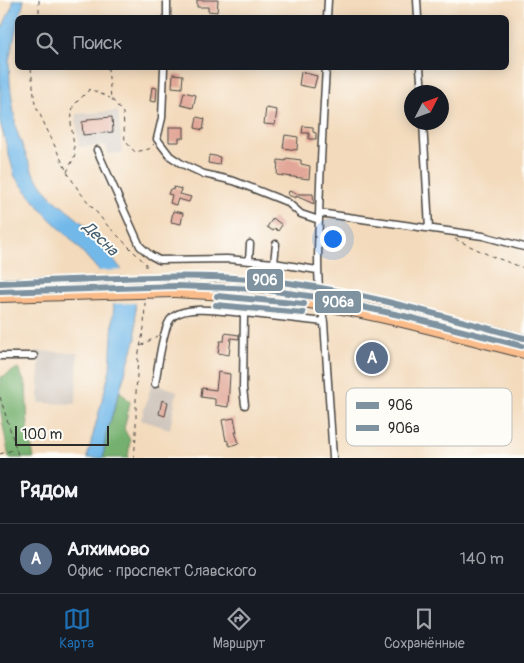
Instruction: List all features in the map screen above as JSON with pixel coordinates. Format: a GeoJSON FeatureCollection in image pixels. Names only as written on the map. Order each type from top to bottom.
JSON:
{"type":"FeatureCollection","features":[{"type":"Feature","properties":{"kind":"main road"},"geometry":{"type":"LineString","coordinates":[[0,283],[176,277],[250,279],[318,288],[406,307],[524,338]]}},
{"type":"Feature","properties":{"kind":"main road"},"geometry":{"type":"LineString","coordinates":[[0,298],[174,294],[247,298],[320,306],[425,329],[524,354]]}},
{"type":"Feature","properties":{"kind":"street"},"geometry":{"type":"LineString","coordinates":[[167,0],[167,15]]}},
{"type":"Feature","properties":{"kind":"street"},"geometry":{"type":"LineString","coordinates":[[327,15],[328,0]]}},
{"type":"Feature","properties":{"kind":"street"},"geometry":{"type":"LineString","coordinates":[[417,0],[418,15]]}},
{"type":"Feature","properties":{"kind":"street"},"geometry":{"type":"LineString","coordinates":[[164,70],[162,118],[157,139],[170,156],[182,164],[204,174],[234,181],[287,202],[301,214],[429,228],[483,236],[524,247]]}},
{"type":"Feature","properties":{"kind":"street"},"geometry":{"type":"LineString","coordinates":[[326,70],[320,148],[317,270],[320,306],[324,322],[333,458]]}},
{"type":"Feature","properties":{"kind":"street"},"geometry":{"type":"LineString","coordinates":[[420,70],[421,85]]}},
{"type":"Feature","properties":{"kind":"street"},"geometry":{"type":"LineString","coordinates":[[423,130],[429,228]]}},
{"type":"Feature","properties":{"kind":"street"},"geometry":{"type":"LineString","coordinates":[[97,150],[140,246],[159,260],[227,259],[274,263],[317,270]]}},
{"type":"Feature","properties":{"kind":"street"},"geometry":{"type":"LineString","coordinates":[[249,261],[250,244]]}},
{"type":"Feature","properties":{"kind":"street"},"geometry":{"type":"LineString","coordinates":[[274,263],[276,244]]}},
{"type":"Feature","properties":{"kind":"street"},"geometry":{"type":"LineString","coordinates":[[155,384],[168,324],[170,319],[178,314],[190,310],[244,313],[324,322]]}},
{"type":"Feature","properties":{"kind":"street"},"geometry":{"type":"LineString","coordinates":[[244,313],[242,388],[245,405]]}},
{"type":"Feature","properties":{"kind":"street"},"geometry":{"type":"LineString","coordinates":[[0,356],[34,356]]}},
{"type":"Feature","properties":{"kind":"path"},"geometry":{"type":"LineString","coordinates":[[39,0],[39,15]]}},
{"type":"Feature","properties":{"kind":"path"},"geometry":{"type":"LineString","coordinates":[[31,70],[35,104],[67,172],[79,192],[146,264],[146,274]]}},
{"type":"Feature","properties":{"kind":"path"},"geometry":{"type":"LineString","coordinates":[[108,70],[111,98]]}},
{"type":"Feature","properties":{"kind":"path"},"geometry":{"type":"LineString","coordinates":[[67,172],[75,155],[70,123],[73,106],[90,89],[111,98],[123,113],[125,141],[135,152],[149,149],[157,139]]}},
{"type":"Feature","properties":{"kind":"path"},"geometry":{"type":"LineString","coordinates":[[453,237],[491,256],[524,268]]}},
{"type":"Feature","properties":{"kind":"path"},"geometry":{"type":"LineString","coordinates":[[134,458],[136,392],[144,328],[145,301]]}},
{"type":"Feature","properties":{"kind":"path"},"geometry":{"type":"LineString","coordinates":[[141,346],[155,338],[168,324]]}},
{"type":"Feature","properties":{"kind":"path"},"geometry":{"type":"LineString","coordinates":[[0,397],[19,458]]}},
{"type":"Feature","properties":{"kind":"path"},"geometry":{"type":"LineString","coordinates":[[0,454],[17,449]]}},
{"type":"Feature","properties":{"kind":"shaded area"},"geometry":{"type":"Polygon","coordinates":[[[118,111],[122,153],[108,154],[106,145],[79,147],[76,114],[118,111]]]}},
{"type":"Feature","properties":{"kind":"shaded area"},"geometry":{"type":"Polygon","coordinates":[[[35,351],[78,353],[76,404],[39,403],[39,361],[34,360],[35,351]]]}},
{"type":"Feature","properties":{"kind":"shaded area"},"geometry":{"type":"Polygon","coordinates":[[[152,383],[177,391],[170,429],[141,420],[152,383]]]}},
{"type":"Feature","properties":{"kind":"green space"},"geometry":{"type":"Polygon","coordinates":[[[18,368],[26,385],[28,428],[34,458],[9,458],[0,408],[0,378],[18,368]]]}},
{"type":"Feature","properties":{"kind":"green space"},"geometry":{"type":"Polygon","coordinates":[[[120,391],[130,402],[124,429],[130,440],[128,458],[103,458],[106,434],[120,391]]]}},
{"type":"Feature","properties":{"kind":"water"},"geometry":{"type":"Polygon","coordinates":[[[13,0],[24,0],[20,15],[15,15],[15,35],[9,61],[10,83],[16,129],[33,173],[52,198],[91,230],[135,287],[136,338],[106,434],[103,458],[87,458],[110,370],[114,301],[101,273],[70,238],[47,216],[15,177],[0,122],[0,33],[13,0]]]}},
{"type":"Feature","properties":{"kind":"pier"},"geometry":{"type":"Polygon","coordinates":[[[125,270],[137,286],[138,303],[112,304],[99,275],[95,271],[125,270]]]}},
{"type":"Feature","properties":{"kind":"building"},"geometry":{"type":"Polygon","coordinates":[[[197,0],[218,0],[217,12],[208,11],[208,7],[197,7],[197,0]]]}},
{"type":"Feature","properties":{"kind":"building"},"geometry":{"type":"Polygon","coordinates":[[[301,72],[317,76],[314,88],[299,85],[301,72]]]}},
{"type":"Feature","properties":{"kind":"building"},"geometry":{"type":"Polygon","coordinates":[[[173,74],[183,75],[182,88],[172,87],[173,74]]]}},
{"type":"Feature","properties":{"kind":"building"},"geometry":{"type":"Polygon","coordinates":[[[152,87],[157,88],[156,102],[150,101],[152,87]]]}},
{"type":"Feature","properties":{"kind":"building"},"geometry":{"type":"Polygon","coordinates":[[[184,92],[196,95],[193,108],[181,105],[184,92]]]}},
{"type":"Feature","properties":{"kind":"building"},"geometry":{"type":"Polygon","coordinates":[[[266,108],[277,110],[275,125],[264,124],[266,108]]]}},
{"type":"Feature","properties":{"kind":"building"},"geometry":{"type":"Polygon","coordinates":[[[112,117],[113,132],[83,135],[82,122],[88,121],[88,119],[112,117]]]}},
{"type":"Feature","properties":{"kind":"building"},"geometry":{"type":"Polygon","coordinates":[[[197,117],[205,119],[203,130],[195,128],[197,117]]]}},
{"type":"Feature","properties":{"kind":"building"},"geometry":{"type":"Polygon","coordinates":[[[303,126],[313,127],[316,139],[309,139],[309,133],[302,133],[303,126]]]}},
{"type":"Feature","properties":{"kind":"building"},"geometry":{"type":"Polygon","coordinates":[[[169,127],[184,127],[184,138],[179,138],[179,142],[169,142],[169,127]]]}},
{"type":"Feature","properties":{"kind":"building"},"geometry":{"type":"Polygon","coordinates":[[[285,135],[298,137],[297,150],[283,148],[285,135]]]}},
{"type":"Feature","properties":{"kind":"building"},"geometry":{"type":"Polygon","coordinates":[[[209,155],[220,157],[219,165],[208,163],[209,155]]]}},
{"type":"Feature","properties":{"kind":"building"},"geometry":{"type":"Polygon","coordinates":[[[286,158],[301,160],[301,164],[310,166],[309,179],[277,175],[278,160],[286,161],[286,158]]]}},
{"type":"Feature","properties":{"kind":"building"},"geometry":{"type":"Polygon","coordinates":[[[174,187],[181,189],[180,194],[191,197],[189,202],[178,199],[176,205],[170,203],[172,195],[168,194],[170,189],[173,190],[174,187]]]}},
{"type":"Feature","properties":{"kind":"building"},"geometry":{"type":"Polygon","coordinates":[[[289,191],[297,194],[313,194],[314,204],[296,196],[296,198],[288,195],[289,191]]]}},
{"type":"Feature","properties":{"kind":"building"},"geometry":{"type":"Polygon","coordinates":[[[173,211],[183,213],[181,224],[171,222],[173,211]]]}},
{"type":"Feature","properties":{"kind":"building"},"geometry":{"type":"Polygon","coordinates":[[[273,218],[282,225],[278,231],[275,228],[273,231],[267,227],[273,218]]]}},
{"type":"Feature","properties":{"kind":"building"},"geometry":{"type":"Polygon","coordinates":[[[225,333],[239,335],[239,339],[231,338],[229,355],[218,353],[220,341],[224,341],[225,333]]]}},
{"type":"Feature","properties":{"kind":"building"},"geometry":{"type":"Polygon","coordinates":[[[218,372],[230,374],[228,407],[215,405],[215,399],[201,397],[202,388],[216,390],[218,372]]]}},
{"type":"Feature","properties":{"kind":"building"},"geometry":{"type":"Polygon","coordinates":[[[162,400],[168,402],[165,416],[159,414],[162,400]]]}},
{"type":"Feature","properties":{"kind":"building"},"geometry":{"type":"Polygon","coordinates":[[[234,418],[237,432],[235,432],[239,443],[230,446],[226,441],[222,420],[234,418]]]}},
{"type":"Feature","properties":{"kind":"transit line","name":"906"},"geometry":{"type":"LineString","coordinates":[[0,283],[164,277],[261,280],[328,289],[361,296],[524,338]]}},
{"type":"Feature","properties":{"kind":"transit line","name":"906а"},"geometry":{"type":"LineString","coordinates":[[0,292],[176,286],[260,289],[316,297],[404,316],[522,346]]}},
{"type":"Feature","properties":{"kind":"transit line","name":"906"},"geometry":{"type":"LineString","coordinates":[[217,296],[304,304]]}},
{"type":"Feature","properties":{"kind":"transit line","name":"906а"},"geometry":{"type":"LineString","coordinates":[[216,305],[303,313]]}},
{"type":"Feature","properties":{"kind":"place","name":"Алхимово"},"geometry":{"type":"Point","coordinates":[372,358]}},
{"type":"Feature","properties":{"kind":"water label","name":"Десна"},"geometry":{"type":"Point","coordinates":[101,238]}}]}
